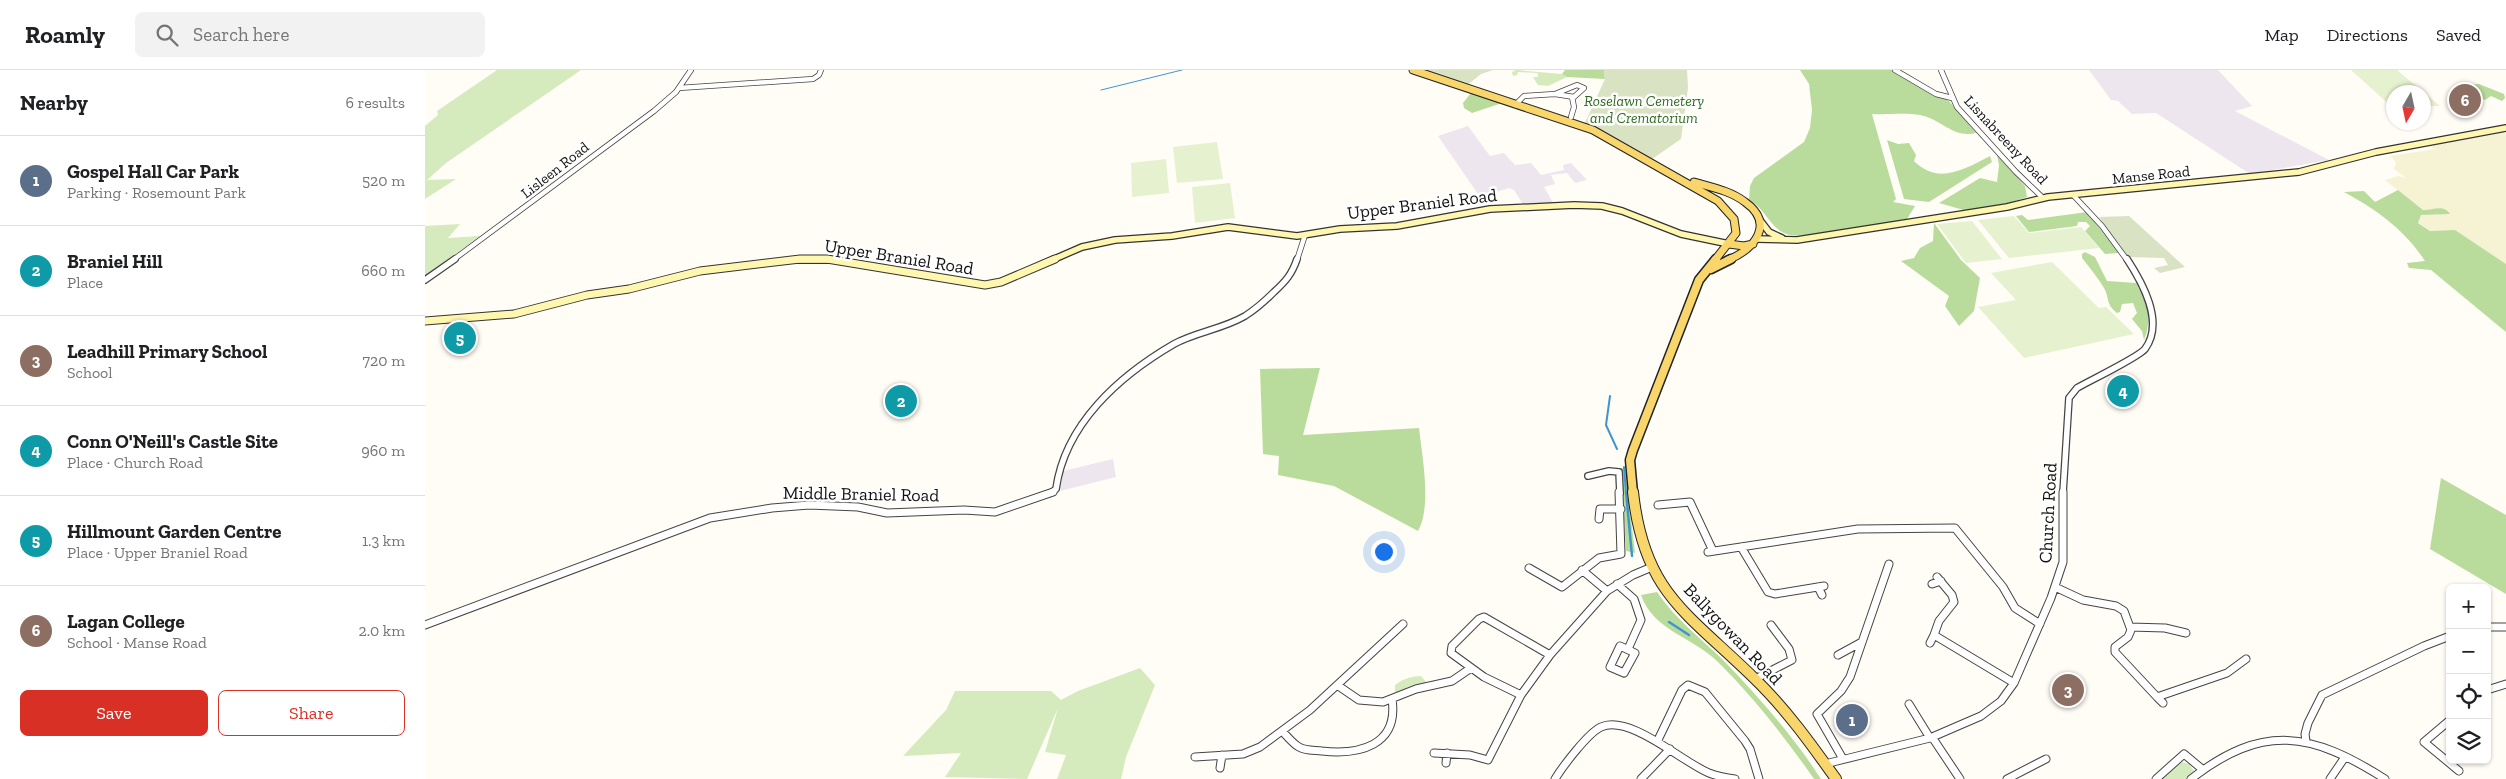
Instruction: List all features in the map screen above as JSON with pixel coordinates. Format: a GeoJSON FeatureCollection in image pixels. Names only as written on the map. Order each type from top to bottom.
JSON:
{"type":"FeatureCollection","features":[{"type":"Feature","properties":{"kind":"main road"},"geometry":{"type":"LineString","coordinates":[[1413,70],[1593,130],[1718,201],[1731,213]]}},
{"type":"Feature","properties":{"kind":"main road"},"geometry":{"type":"LineString","coordinates":[[1668,172],[1736,197],[1755,210],[1759,219],[1760,230],[1755,241],[1743,252],[1705,273]]}},
{"type":"Feature","properties":{"kind":"main road"},"geometry":{"type":"LineString","coordinates":[[1736,197],[1726,200],[1737,224],[1736,233],[1730,242],[1745,246],[1755,241]]}},
{"type":"Feature","properties":{"kind":"main road","name":"Ballygowan Road"},"geometry":{"type":"LineString","coordinates":[[1730,242],[1705,273],[1693,295],[1645,415],[1630,460],[1639,530],[1652,567],[1676,603],[1755,679],[1836,779]]}},
{"type":"Feature","properties":{"kind":"street","name":"Lisleen Road"},"geometry":{"type":"LineString","coordinates":[[425,280],[538,199],[654,111],[679,88],[691,70]]}},
{"type":"Feature","properties":{"kind":"street"},"geometry":{"type":"LineString","coordinates":[[679,88],[813,79],[819,76],[821,70]]}},
{"type":"Feature","properties":{"kind":"street"},"geometry":{"type":"LineString","coordinates":[[1895,70],[1936,94],[1951,98]]}},
{"type":"Feature","properties":{"kind":"street","name":"Lisnabreeny Road"},"geometry":{"type":"LineString","coordinates":[[1941,70],[1951,98],[2012,168],[2043,198]]}},
{"type":"Feature","properties":{"kind":"street"},"geometry":{"type":"LineString","coordinates":[[1515,105],[1524,96],[1555,94],[1572,97],[1584,88],[1577,85],[1555,94]]}},
{"type":"Feature","properties":{"kind":"street"},"geometry":{"type":"LineString","coordinates":[[1571,117],[1574,107],[1572,97]]}},
{"type":"Feature","properties":{"kind":"street","name":"Manse Road"},"geometry":{"type":"LineString","coordinates":[[1755,241],[1797,240],[2007,208],[2043,198],[2304,171],[2376,152],[2504,129]]}},
{"type":"Feature","properties":{"kind":"street","name":"Church Road"},"geometry":{"type":"LineString","coordinates":[[1825,764],[1931,737],[1980,717],[1992,709],[2010,691],[2040,624],[2055,588],[2063,557],[2063,500],[2069,398],[2077,388],[2144,350],[2149,342],[2154,321],[2150,304],[2117,242],[2074,196]]}},
{"type":"Feature","properties":{"kind":"street","name":"Upper Braniel Road"},"geometry":{"type":"LineString","coordinates":[[425,321],[514,314],[587,295],[629,289],[700,271],[799,259],[827,259],[969,284],[985,285],[1009,279],[1082,248],[1115,240],[1172,236],[1228,227],[1290,235],[1305,235],[1340,229],[1397,226],[1489,209],[1579,205],[1602,206],[1622,211],[1674,232],[1716,242],[1730,242]]}},
{"type":"Feature","properties":{"kind":"street","name":"Manse Road"},"geometry":{"type":"LineString","coordinates":[[1759,219],[1773,234],[1797,240]]}},
{"type":"Feature","properties":{"kind":"street","name":"Middle Braniel Road"},"geometry":{"type":"LineString","coordinates":[[425,625],[710,518],[773,508],[801,506],[859,507],[887,513],[964,510],[995,512],[1051,493],[1056,489],[1059,468],[1068,447],[1081,424],[1099,402],[1130,375],[1175,344],[1243,317],[1257,308],[1292,276],[1305,235]]}},
{"type":"Feature","properties":{"kind":"street"},"geometry":{"type":"LineString","coordinates":[[1529,568],[1562,587],[1599,558],[1621,554],[1619,472],[1609,471],[1588,476]]}},
{"type":"Feature","properties":{"kind":"street"},"geometry":{"type":"LineString","coordinates":[[1658,505],[1671,500],[1690,502],[1711,552],[1858,529],[1955,528],[2003,587],[2015,608],[2040,624]]}},
{"type":"Feature","properties":{"kind":"street"},"geometry":{"type":"LineString","coordinates":[[1599,519],[1600,509],[1621,510]]}},
{"type":"Feature","properties":{"kind":"street"},"geometry":{"type":"LineString","coordinates":[[1741,547],[1751,568],[1768,592],[1775,594],[1821,586],[1822,595]]}},
{"type":"Feature","properties":{"kind":"street"},"geometry":{"type":"LineString","coordinates":[[1843,759],[1817,714],[1847,685],[1853,670],[1859,643],[1889,564]]}},
{"type":"Feature","properties":{"kind":"street"},"geometry":{"type":"LineString","coordinates":[[1434,752],[1470,755],[1488,760],[1521,695],[1550,655],[1607,591],[1652,567]]}},
{"type":"Feature","properties":{"kind":"street"},"geometry":{"type":"LineString","coordinates":[[1582,570],[1607,591]]}},
{"type":"Feature","properties":{"kind":"street"},"geometry":{"type":"LineString","coordinates":[[1930,643],[1939,621],[1954,602],[1952,595],[1939,579],[1932,584]]}},
{"type":"Feature","properties":{"kind":"street"},"geometry":{"type":"LineString","coordinates":[[1617,584],[1634,599],[1641,615],[1640,624],[1628,649]]}},
{"type":"Feature","properties":{"kind":"street"},"geometry":{"type":"LineString","coordinates":[[2055,588],[2083,600],[2119,608],[2126,614],[2130,627],[2128,637],[2115,647],[2115,652],[2163,703]]}},
{"type":"Feature","properties":{"kind":"street"},"geometry":{"type":"LineString","coordinates":[[1521,695],[1471,668],[1451,653],[1452,646],[1479,619],[1484,617],[1550,655]]}},
{"type":"Feature","properties":{"kind":"street"},"geometry":{"type":"LineString","coordinates":[[1195,757],[1253,751],[1310,710],[1403,624]]}},
{"type":"Feature","properties":{"kind":"street"},"geometry":{"type":"LineString","coordinates":[[1755,679],[1792,660],[1789,649],[1771,625]]}},
{"type":"Feature","properties":{"kind":"street"},"geometry":{"type":"LineString","coordinates":[[2491,627],[2506,626]]}},
{"type":"Feature","properties":{"kind":"street"},"geometry":{"type":"LineString","coordinates":[[2130,627],[2165,628],[2185,633]]}},
{"type":"Feature","properties":{"kind":"street"},"geometry":{"type":"LineString","coordinates":[[1934,635],[2014,683]]}},
{"type":"Feature","properties":{"kind":"street"},"geometry":{"type":"LineString","coordinates":[[2306,741],[2305,734],[2322,695],[2424,646],[2446,638]]}},
{"type":"Feature","properties":{"kind":"street"},"geometry":{"type":"LineString","coordinates":[[1838,655],[1859,643]]}},
{"type":"Feature","properties":{"kind":"street"},"geometry":{"type":"LineString","coordinates":[[2157,696],[2227,673],[2246,659]]}},
{"type":"Feature","properties":{"kind":"street"},"geometry":{"type":"LineString","coordinates":[[1337,685],[1346,694],[1364,702],[1377,704],[1392,700],[1411,690],[1451,683],[1462,677],[1471,668]]}},
{"type":"Feature","properties":{"kind":"street"},"geometry":{"type":"LineString","coordinates":[[2491,689],[2506,684]]}},
{"type":"Feature","properties":{"kind":"street"},"geometry":{"type":"LineString","coordinates":[[1657,742],[1681,690],[1689,686],[1699,688],[1711,699],[1751,749],[1759,779]]}},
{"type":"Feature","properties":{"kind":"street"},"geometry":{"type":"LineString","coordinates":[[1282,731],[1293,743],[1304,749],[1361,751],[1379,740],[1387,731],[1394,714],[1392,700]]}},
{"type":"Feature","properties":{"kind":"street"},"geometry":{"type":"LineString","coordinates":[[1909,704],[1960,779]]}},
{"type":"Feature","properties":{"kind":"street"},"geometry":{"type":"LineString","coordinates":[[2446,723],[2424,742],[2446,760]]}},
{"type":"Feature","properties":{"kind":"street"},"geometry":{"type":"LineString","coordinates":[[1555,779],[1566,762],[1602,724],[1616,724],[1657,742],[1707,772],[1720,778],[1735,779]]}},
{"type":"Feature","properties":{"kind":"street"},"geometry":{"type":"LineString","coordinates":[[2191,779],[2202,769],[2233,749],[2251,742],[2290,738],[2306,741],[2345,757],[2385,779]]}},
{"type":"Feature","properties":{"kind":"street"},"geometry":{"type":"LineString","coordinates":[[1641,779],[1669,749]]}},
{"type":"Feature","properties":{"kind":"street"},"geometry":{"type":"LineString","coordinates":[[1446,763],[1447,753]]}},
{"type":"Feature","properties":{"kind":"street"},"geometry":{"type":"LineString","coordinates":[[2156,779],[2184,754],[2202,769]]}},
{"type":"Feature","properties":{"kind":"street"},"geometry":{"type":"LineString","coordinates":[[1220,768],[1222,755]]}},
{"type":"Feature","properties":{"kind":"street"},"geometry":{"type":"LineString","coordinates":[[2329,779],[2345,757]]}},
{"type":"Feature","properties":{"kind":"street"},"geometry":{"type":"LineString","coordinates":[[2007,779],[2046,759]]}},
{"type":"Feature","properties":{"kind":"street"},"geometry":{"type":"LineString","coordinates":[[2451,764],[2459,771]]}},
{"type":"Feature","properties":{"kind":"shaded area"},"geometry":{"type":"Polygon","coordinates":[[[2089,70],[2218,70],[2252,106],[2235,111],[2329,160],[2250,174],[2156,113],[2132,114],[2118,101],[2111,100],[2089,70]]]}},
{"type":"Feature","properties":{"kind":"shaded area"},"geometry":{"type":"Polygon","coordinates":[[[1468,126],[1490,156],[1504,153],[1515,165],[1531,163],[1541,175],[1564,170],[1563,165],[1571,163],[1587,180],[1575,183],[1567,173],[1551,175],[1555,184],[1544,187],[1554,204],[1524,206],[1514,190],[1509,188],[1480,197],[1438,136],[1468,126]]]}},
{"type":"Feature","properties":{"kind":"shaded area"},"geometry":{"type":"Polygon","coordinates":[[[2503,132],[2506,134],[2506,264],[2455,230],[2430,231],[2418,222],[2421,215],[2450,213],[2437,209],[2423,210],[2385,180],[2398,176],[2406,178],[2394,169],[2396,162],[2390,156],[2435,149],[2428,145],[2503,132]]]}},
{"type":"Feature","properties":{"kind":"shaded area"},"geometry":{"type":"Polygon","coordinates":[[[1113,459],[1116,477],[1060,491],[1063,471],[1113,459]]]}},
{"type":"Feature","properties":{"kind":"green space"},"geometry":{"type":"Polygon","coordinates":[[[497,70],[581,70],[446,163],[427,180],[456,179],[425,199],[425,126],[438,115],[437,111],[497,70]]]}},
{"type":"Feature","properties":{"kind":"green space"},"geometry":{"type":"Polygon","coordinates":[[[1422,70],[1493,70],[1481,74],[1466,86],[1422,70]]]}},
{"type":"Feature","properties":{"kind":"green space"},"geometry":{"type":"Polygon","coordinates":[[[1516,70],[1562,74],[1567,77],[1548,86],[1538,85],[1533,77],[1538,77],[1538,73],[1518,72],[1517,75],[1513,76],[1512,72],[1516,70]]]}},
{"type":"Feature","properties":{"kind":"green space"},"geometry":{"type":"Polygon","coordinates":[[[1565,70],[1604,70],[1605,79],[1567,77],[1562,74],[1565,70]]]}},
{"type":"Feature","properties":{"kind":"green space","name":"Roselawn Cemetery and Crematorium"},"geometry":{"type":"Polygon","coordinates":[[[1604,70],[1687,70],[1688,88],[1681,139],[1652,159],[1584,125],[1605,79],[1604,70]]]}},
{"type":"Feature","properties":{"kind":"green space"},"geometry":{"type":"Polygon","coordinates":[[[1800,70],[1892,70],[1949,101],[1976,133],[1961,133],[1924,116],[1872,114],[1896,199],[1893,202],[1915,206],[1907,219],[1806,236],[1782,232],[1773,225],[1759,207],[1749,200],[1750,186],[1754,178],[1804,142],[1810,128],[1812,110],[1809,84],[1800,70]]]}},
{"type":"Feature","properties":{"kind":"green space"},"geometry":{"type":"Polygon","coordinates":[[[2351,70],[2397,70],[2415,85],[2386,85],[2386,102],[2351,70]]]}},
{"type":"Feature","properties":{"kind":"green space"},"geometry":{"type":"Polygon","coordinates":[[[2479,84],[2504,94],[2505,98],[2502,101],[2491,96],[2485,100],[2467,92],[2460,85],[2479,84]]]}},
{"type":"Feature","properties":{"kind":"green space"},"geometry":{"type":"Polygon","coordinates":[[[1471,93],[1502,103],[1472,113],[1464,108],[1463,103],[1471,93]]]}},
{"type":"Feature","properties":{"kind":"green space"},"geometry":{"type":"Polygon","coordinates":[[[2431,98],[2440,106],[2431,106],[2431,98]]]}},
{"type":"Feature","properties":{"kind":"green space"},"geometry":{"type":"Polygon","coordinates":[[[1887,140],[1898,144],[1909,143],[1916,155],[1914,161],[1923,168],[1941,174],[1960,170],[1990,156],[1992,162],[1929,202],[1904,199],[1887,140]]]}},
{"type":"Feature","properties":{"kind":"green space"},"geometry":{"type":"Polygon","coordinates":[[[1217,142],[1223,179],[1177,183],[1173,147],[1217,142]]]}},
{"type":"Feature","properties":{"kind":"green space"},"geometry":{"type":"Polygon","coordinates":[[[1997,155],[2025,186],[2027,197],[2009,203],[1967,211],[1939,203],[1980,178],[1997,182],[1999,165],[1997,155]]]}},
{"type":"Feature","properties":{"kind":"green space"},"geometry":{"type":"Polygon","coordinates":[[[1166,159],[1169,193],[1132,197],[1131,163],[1166,159]]]}},
{"type":"Feature","properties":{"kind":"green space"},"geometry":{"type":"Polygon","coordinates":[[[1230,183],[1235,218],[1195,223],[1192,187],[1230,183]]]}},
{"type":"Feature","properties":{"kind":"green space"},"geometry":{"type":"Polygon","coordinates":[[[2398,190],[2423,210],[2441,208],[2450,214],[2421,215],[2418,223],[2430,231],[2455,230],[2506,264],[2506,332],[2431,270],[2409,268],[2407,263],[2425,261],[2408,239],[2379,213],[2344,192],[2364,191],[2375,202],[2398,190]]]}},
{"type":"Feature","properties":{"kind":"green space"},"geometry":{"type":"Polygon","coordinates":[[[2087,212],[2119,253],[2105,254],[2085,231],[2090,226],[2086,222],[2078,222],[2077,226],[2029,232],[2016,216],[2022,215],[2028,220],[2087,212]]]}},
{"type":"Feature","properties":{"kind":"green space"},"geometry":{"type":"Polygon","coordinates":[[[2014,216],[2029,233],[2081,227],[2099,248],[2009,258],[1978,220],[2014,216]]]}},
{"type":"Feature","properties":{"kind":"green space"},"geometry":{"type":"Polygon","coordinates":[[[2129,216],[2185,267],[2160,273],[2154,268],[2168,265],[2164,258],[2128,257],[2099,217],[2129,216]]]}},
{"type":"Feature","properties":{"kind":"green space"},"geometry":{"type":"Polygon","coordinates":[[[1972,221],[2002,259],[1966,263],[1937,224],[1972,221]]]}},
{"type":"Feature","properties":{"kind":"green space"},"geometry":{"type":"Polygon","coordinates":[[[1934,223],[1961,260],[1980,278],[1974,311],[1959,326],[1945,306],[1949,296],[1901,261],[1914,258],[1920,248],[1933,241],[1934,223]]]}},
{"type":"Feature","properties":{"kind":"green space"},"geometry":{"type":"Polygon","coordinates":[[[460,224],[448,238],[480,236],[425,276],[425,226],[460,224]]]}},
{"type":"Feature","properties":{"kind":"green space"},"geometry":{"type":"Polygon","coordinates":[[[2085,252],[2095,257],[2107,281],[2136,283],[2143,297],[2148,318],[2147,332],[2144,340],[2142,331],[2132,319],[2137,313],[2133,303],[2122,304],[2120,312],[2117,313],[2113,310],[2104,288],[2082,258],[2082,254],[2085,252]]]}},
{"type":"Feature","properties":{"kind":"green space"},"geometry":{"type":"Polygon","coordinates":[[[2052,262],[2099,308],[2106,307],[2134,334],[2024,358],[1978,307],[2016,300],[1991,273],[2052,262]]]}},
{"type":"Feature","properties":{"kind":"green space"},"geometry":{"type":"Polygon","coordinates":[[[1320,368],[1303,435],[1419,428],[1424,466],[1425,495],[1422,521],[1418,531],[1334,486],[1278,475],[1279,456],[1263,454],[1260,369],[1320,368]]]}},
{"type":"Feature","properties":{"kind":"green space"},"geometry":{"type":"Polygon","coordinates":[[[1621,468],[1625,468],[1635,553],[1626,551],[1621,468]]]}},
{"type":"Feature","properties":{"kind":"green space"},"geometry":{"type":"Polygon","coordinates":[[[2441,478],[2506,515],[2506,594],[2491,584],[2430,549],[2441,478]]]}},
{"type":"Feature","properties":{"kind":"green space"},"geometry":{"type":"Polygon","coordinates":[[[1657,592],[1681,620],[1724,661],[1763,703],[1799,747],[1821,779],[1814,779],[1768,718],[1717,661],[1654,617],[1641,595],[1657,592]]]}},
{"type":"Feature","properties":{"kind":"green space"},"geometry":{"type":"Polygon","coordinates":[[[1140,668],[1155,685],[1126,757],[1121,779],[1057,779],[1066,755],[1045,752],[1058,708],[1027,779],[945,777],[961,753],[903,756],[946,710],[955,691],[1051,691],[1061,700],[1078,691],[1140,668]]]}},
{"type":"Feature","properties":{"kind":"green space"},"geometry":{"type":"Polygon","coordinates":[[[1421,676],[1427,683],[1410,686],[1395,694],[1395,685],[1408,678],[1421,676]]]}},
{"type":"Feature","properties":{"kind":"green space"},"geometry":{"type":"Polygon","coordinates":[[[2182,762],[2189,764],[2194,771],[2186,779],[2161,779],[2182,762]]]}},
{"type":"Feature","properties":{"kind":"waterway"},"geometry":{"type":"LineString","coordinates":[[1101,90],[1182,70]]}},
{"type":"Feature","properties":{"kind":"waterway"},"geometry":{"type":"LineString","coordinates":[[1610,396],[1606,425],[1617,449]]}},
{"type":"Feature","properties":{"kind":"waterway"},"geometry":{"type":"LineString","coordinates":[[1624,467],[1626,493]]}},
{"type":"Feature","properties":{"kind":"waterway"},"geometry":{"type":"LineString","coordinates":[[1626,492],[1632,556]]}},
{"type":"Feature","properties":{"kind":"waterway"},"geometry":{"type":"LineString","coordinates":[[1669,622],[1689,635]]}},
{"type":"Feature","properties":{"kind":"place","name":"Lagan College"},"geometry":{"type":"Point","coordinates":[2465,100]}},
{"type":"Feature","properties":{"kind":"place","name":"Hillmount Garden Centre"},"geometry":{"type":"Point","coordinates":[460,338]}},
{"type":"Feature","properties":{"kind":"place","name":"Conn O'Neill's Castle Site"},"geometry":{"type":"Point","coordinates":[2123,391]}},
{"type":"Feature","properties":{"kind":"place","name":"Braniel Hill"},"geometry":{"type":"Point","coordinates":[901,401]}},
{"type":"Feature","properties":{"kind":"place","name":"Leadhill Primary School"},"geometry":{"type":"Point","coordinates":[2068,690]}},
{"type":"Feature","properties":{"kind":"place","name":"Gospel Hall Car Park"},"geometry":{"type":"Point","coordinates":[1852,720]}}]}
